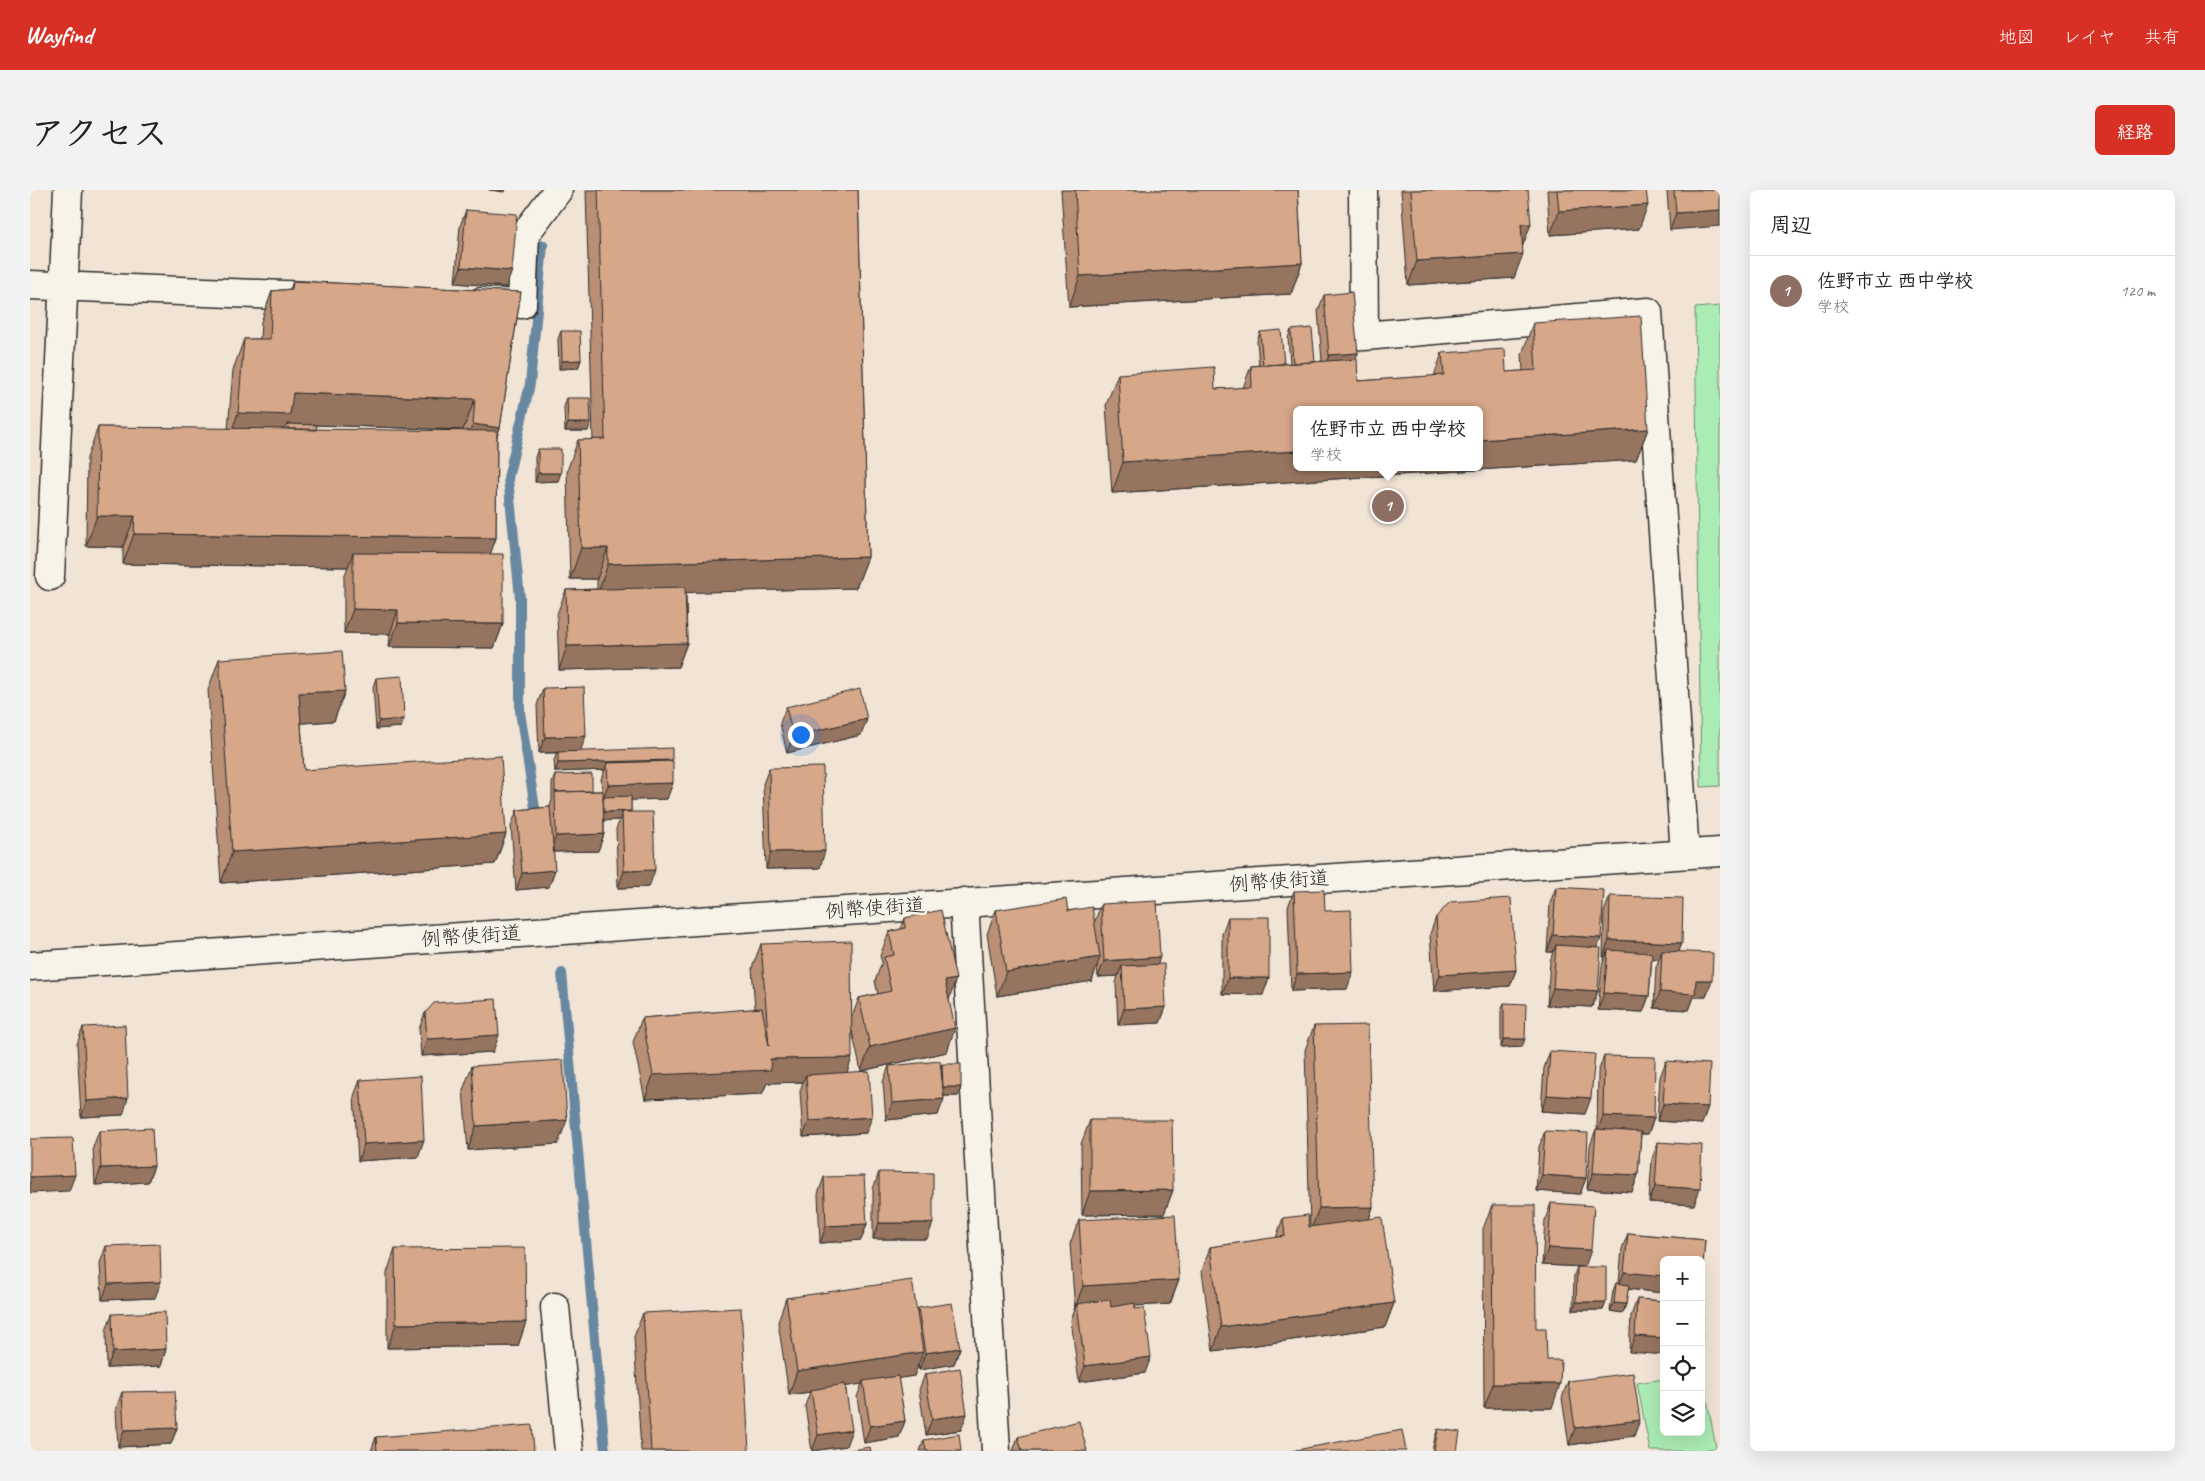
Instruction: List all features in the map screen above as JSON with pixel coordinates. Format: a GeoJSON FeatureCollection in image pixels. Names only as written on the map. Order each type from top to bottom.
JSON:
{"type":"FeatureCollection","features":[{"type":"Feature","properties":{"kind":"main road"},"geometry":{"type":"LineString","coordinates":[[50,576],[68,190]]}},
{"type":"Feature","properties":{"kind":"main road"},"geometry":{"type":"LineString","coordinates":[[452,301],[522,304],[525,234],[558,190]]}},
{"type":"Feature","properties":{"kind":"main road"},"geometry":{"type":"LineString","coordinates":[[1363,190],[1364,336],[1648,312],[1685,854]]}},
{"type":"Feature","properties":{"kind":"main road"},"geometry":{"type":"LineString","coordinates":[[30,285],[333,297]]}},
{"type":"Feature","properties":{"kind":"main road","name":"例幣使街道"},"geometry":{"type":"LineString","coordinates":[[30,966],[1720,852]]}},
{"type":"Feature","properties":{"kind":"main road"},"geometry":{"type":"LineString","coordinates":[[964,902],[996,1451]]}},
{"type":"Feature","properties":{"kind":"main road"},"geometry":{"type":"LineString","coordinates":[[555,1306],[569,1451]]}},
{"type":"Feature","properties":{"kind":"green space"},"geometry":{"type":"Polygon","coordinates":[[[1720,306],[1720,786],[1701,787],[1695,308],[1720,306]]]}},
{"type":"Feature","properties":{"kind":"green space"},"geometry":{"type":"Polygon","coordinates":[[[1660,1380],[1660,1436],[1705,1436],[1705,1388],[1716,1448],[1698,1451],[1650,1451],[1637,1383],[1660,1380]]]}},
{"type":"Feature","properties":{"kind":"building"},"geometry":{"type":"Polygon","coordinates":[[[598,190],[858,190],[868,557],[608,564],[608,548],[581,548],[578,440],[605,439],[598,190]]]}},
{"type":"Feature","properties":{"kind":"building"},"geometry":{"type":"Polygon","coordinates":[[[1075,190],[1298,190],[1302,263],[1080,276],[1075,190]]]}},
{"type":"Feature","properties":{"kind":"building"},"geometry":{"type":"Polygon","coordinates":[[[1411,190],[1528,190],[1531,224],[1521,224],[1523,254],[1417,261],[1411,190]]]}},
{"type":"Feature","properties":{"kind":"building"},"geometry":{"type":"Polygon","coordinates":[[[1557,190],[1646,190],[1648,205],[1559,211],[1557,190]]]}},
{"type":"Feature","properties":{"kind":"building"},"geometry":{"type":"Polygon","coordinates":[[[1674,190],[1720,190],[1720,210],[1676,213],[1674,190]]]}},
{"type":"Feature","properties":{"kind":"building"},"geometry":{"type":"Polygon","coordinates":[[[466,210],[517,214],[512,271],[461,267],[466,210]]]}},
{"type":"Feature","properties":{"kind":"building"},"geometry":{"type":"Polygon","coordinates":[[[293,281],[521,292],[500,428],[473,424],[475,399],[293,393],[290,415],[238,413],[244,339],[270,339],[272,291],[292,289],[293,281]]]}},
{"type":"Feature","properties":{"kind":"building"},"geometry":{"type":"Polygon","coordinates":[[[1352,292],[1358,353],[1329,355],[1324,295],[1352,292]]]}},
{"type":"Feature","properties":{"kind":"building"},"geometry":{"type":"Polygon","coordinates":[[[1641,316],[1648,429],[1483,440],[1483,406],[1293,406],[1293,451],[1123,462],[1118,374],[1214,367],[1215,389],[1252,387],[1251,366],[1357,359],[1358,381],[1444,375],[1442,353],[1505,349],[1506,372],[1536,370],[1533,323],[1641,316]]]}},
{"type":"Feature","properties":{"kind":"building"},"geometry":{"type":"Polygon","coordinates":[[[1312,328],[1315,362],[1293,363],[1291,330],[1312,328]]]}},
{"type":"Feature","properties":{"kind":"building"},"geometry":{"type":"Polygon","coordinates":[[[1281,330],[1284,364],[1263,365],[1260,332],[1281,330]]]}},
{"type":"Feature","properties":{"kind":"building"},"geometry":{"type":"Polygon","coordinates":[[[561,331],[580,331],[581,360],[562,361],[561,331]]]}},
{"type":"Feature","properties":{"kind":"building"},"geometry":{"type":"Polygon","coordinates":[[[567,398],[590,398],[591,423],[568,423],[567,398]]]}},
{"type":"Feature","properties":{"kind":"building"},"geometry":{"type":"Polygon","coordinates":[[[289,424],[317,425],[316,430],[288,429],[289,424]]]}},
{"type":"Feature","properties":{"kind":"building"},"geometry":{"type":"Polygon","coordinates":[[[98,427],[497,431],[496,538],[134,534],[135,516],[97,516],[98,427]]]}},
{"type":"Feature","properties":{"kind":"building"},"geometry":{"type":"Polygon","coordinates":[[[538,449],[561,449],[561,473],[538,473],[538,449]]]}},
{"type":"Feature","properties":{"kind":"building"},"geometry":{"type":"Polygon","coordinates":[[[353,553],[503,554],[503,624],[398,623],[398,610],[353,609],[353,553]]]}},
{"type":"Feature","properties":{"kind":"building"},"geometry":{"type":"Polygon","coordinates":[[[685,587],[687,643],[567,646],[566,590],[685,587]]]}},
{"type":"Feature","properties":{"kind":"building"},"geometry":{"type":"Polygon","coordinates":[[[342,651],[345,691],[299,693],[304,770],[501,756],[506,834],[232,852],[219,659],[342,651]]]}},
{"type":"Feature","properties":{"kind":"building"},"geometry":{"type":"Polygon","coordinates":[[[402,676],[404,719],[379,721],[376,678],[402,676]]]}},
{"type":"Feature","properties":{"kind":"building"},"geometry":{"type":"Polygon","coordinates":[[[584,687],[586,736],[545,737],[543,688],[584,687]]]}},
{"type":"Feature","properties":{"kind":"building"},"geometry":{"type":"Polygon","coordinates":[[[860,689],[867,719],[793,736],[786,707],[860,689]]]}},
{"type":"Feature","properties":{"kind":"building"},"geometry":{"type":"Polygon","coordinates":[[[672,748],[672,760],[558,763],[558,752],[672,748]]]}},
{"type":"Feature","properties":{"kind":"building"},"geometry":{"type":"Polygon","coordinates":[[[673,761],[673,783],[608,785],[607,763],[673,761]]]}},
{"type":"Feature","properties":{"kind":"building"},"geometry":{"type":"Polygon","coordinates":[[[823,767],[825,851],[771,852],[769,768],[823,767]]]}},
{"type":"Feature","properties":{"kind":"building"},"geometry":{"type":"Polygon","coordinates":[[[592,774],[592,791],[555,792],[555,775],[592,774]]]}},
{"type":"Feature","properties":{"kind":"building"},"geometry":{"type":"Polygon","coordinates":[[[603,791],[604,834],[556,836],[555,792],[603,791]]]}},
{"type":"Feature","properties":{"kind":"building"},"geometry":{"type":"Polygon","coordinates":[[[631,796],[631,811],[604,812],[603,797],[631,796]]]}},
{"type":"Feature","properties":{"kind":"building"},"geometry":{"type":"Polygon","coordinates":[[[550,807],[555,870],[522,873],[517,810],[550,807]]]}},
{"type":"Feature","properties":{"kind":"building"},"geometry":{"type":"Polygon","coordinates":[[[622,812],[653,812],[655,870],[624,871],[622,812]]]}},
{"type":"Feature","properties":{"kind":"building"},"geometry":{"type":"Polygon","coordinates":[[[1556,887],[1604,890],[1601,938],[1553,935],[1556,887]]]}},
{"type":"Feature","properties":{"kind":"building"},"geometry":{"type":"Polygon","coordinates":[[[1324,890],[1325,911],[1351,910],[1353,972],[1297,974],[1294,891],[1324,890]]]}},
{"type":"Feature","properties":{"kind":"building"},"geometry":{"type":"Polygon","coordinates":[[[1610,896],[1683,898],[1682,943],[1609,940],[1610,896]]]}},
{"type":"Feature","properties":{"kind":"building"},"geometry":{"type":"Polygon","coordinates":[[[1511,898],[1516,970],[1440,975],[1436,917],[1450,902],[1511,898]]]}},
{"type":"Feature","properties":{"kind":"building"},"geometry":{"type":"Polygon","coordinates":[[[1066,899],[1068,911],[1092,907],[1100,957],[1006,972],[996,910],[1066,899]]]}},
{"type":"Feature","properties":{"kind":"building"},"geometry":{"type":"Polygon","coordinates":[[[1157,901],[1160,957],[1104,961],[1101,904],[1157,901]]]}},
{"type":"Feature","properties":{"kind":"building"},"geometry":{"type":"Polygon","coordinates":[[[941,910],[956,979],[945,981],[955,1028],[870,1047],[859,998],[891,991],[884,957],[894,955],[889,932],[905,928],[905,918],[941,910]]]}},
{"type":"Feature","properties":{"kind":"building"},"geometry":{"type":"Polygon","coordinates":[[[1228,917],[1269,917],[1269,978],[1228,978],[1228,917]]]}},
{"type":"Feature","properties":{"kind":"building"},"geometry":{"type":"Polygon","coordinates":[[[851,941],[852,1058],[770,1059],[771,1070],[653,1075],[642,1018],[762,1008],[769,1046],[761,944],[851,941]]]}},
{"type":"Feature","properties":{"kind":"building"},"geometry":{"type":"Polygon","coordinates":[[[1556,945],[1601,948],[1598,991],[1553,988],[1556,945]]]}},
{"type":"Feature","properties":{"kind":"building"},"geometry":{"type":"Polygon","coordinates":[[[1608,950],[1652,953],[1649,996],[1604,993],[1608,950]]]}},
{"type":"Feature","properties":{"kind":"building"},"geometry":{"type":"Polygon","coordinates":[[[1662,951],[1713,953],[1712,980],[1696,980],[1695,994],[1660,992],[1662,951]]]}},
{"type":"Feature","properties":{"kind":"building"},"geometry":{"type":"Polygon","coordinates":[[[1164,964],[1166,1007],[1124,1009],[1122,966],[1164,964]]]}},
{"type":"Feature","properties":{"kind":"building"},"geometry":{"type":"Polygon","coordinates":[[[496,999],[499,1035],[427,1039],[425,1013],[434,1003],[496,999]]]}},
{"type":"Feature","properties":{"kind":"building"},"geometry":{"type":"Polygon","coordinates":[[[1504,1003],[1526,1004],[1525,1039],[1504,1039],[1504,1003]]]}},
{"type":"Feature","properties":{"kind":"building"},"geometry":{"type":"Polygon","coordinates":[[[125,1025],[128,1098],[87,1101],[83,1027],[125,1025]]]}},
{"type":"Feature","properties":{"kind":"building"},"geometry":{"type":"Polygon","coordinates":[[[1368,1025],[1373,1207],[1319,1208],[1314,1026],[1368,1025]]]}},
{"type":"Feature","properties":{"kind":"building"},"geometry":{"type":"Polygon","coordinates":[[[1550,1051],[1595,1054],[1591,1098],[1547,1095],[1550,1051]]]}},
{"type":"Feature","properties":{"kind":"building"},"geometry":{"type":"Polygon","coordinates":[[[1604,1056],[1655,1057],[1654,1118],[1603,1116],[1604,1056]]]}},
{"type":"Feature","properties":{"kind":"building"},"geometry":{"type":"Polygon","coordinates":[[[563,1060],[567,1120],[476,1126],[472,1066],[563,1060]]]}},
{"type":"Feature","properties":{"kind":"building"},"geometry":{"type":"Polygon","coordinates":[[[940,1061],[944,1099],[892,1103],[889,1066],[940,1061]]]}},
{"type":"Feature","properties":{"kind":"building"},"geometry":{"type":"Polygon","coordinates":[[[1666,1061],[1710,1064],[1708,1107],[1663,1104],[1666,1061]]]}},
{"type":"Feature","properties":{"kind":"building"},"geometry":{"type":"Polygon","coordinates":[[[942,1064],[961,1064],[961,1087],[943,1087],[942,1064]]]}},
{"type":"Feature","properties":{"kind":"building"},"geometry":{"type":"Polygon","coordinates":[[[869,1071],[872,1117],[809,1121],[806,1075],[869,1071]]]}},
{"type":"Feature","properties":{"kind":"building"},"geometry":{"type":"Polygon","coordinates":[[[421,1076],[424,1140],[364,1144],[360,1080],[421,1076]]]}},
{"type":"Feature","properties":{"kind":"building"},"geometry":{"type":"Polygon","coordinates":[[[1090,1120],[1172,1120],[1173,1190],[1090,1191],[1090,1120]]]}},
{"type":"Feature","properties":{"kind":"building"},"geometry":{"type":"Polygon","coordinates":[[[152,1128],[154,1166],[101,1168],[99,1131],[152,1128]]]}},
{"type":"Feature","properties":{"kind":"building"},"geometry":{"type":"Polygon","coordinates":[[[1596,1129],[1641,1132],[1638,1175],[1593,1173],[1596,1129]]]}},
{"type":"Feature","properties":{"kind":"building"},"geometry":{"type":"Polygon","coordinates":[[[1545,1131],[1588,1133],[1586,1178],[1542,1175],[1545,1131]]]}},
{"type":"Feature","properties":{"kind":"building"},"geometry":{"type":"Polygon","coordinates":[[[73,1138],[75,1175],[30,1177],[30,1139],[73,1138]]]}},
{"type":"Feature","properties":{"kind":"building"},"geometry":{"type":"Polygon","coordinates":[[[1658,1142],[1702,1145],[1700,1189],[1655,1186],[1658,1142]]]}},
{"type":"Feature","properties":{"kind":"building"},"geometry":{"type":"Polygon","coordinates":[[[879,1172],[933,1173],[933,1223],[879,1223],[879,1172]]]}},
{"type":"Feature","properties":{"kind":"building"},"geometry":{"type":"Polygon","coordinates":[[[864,1176],[867,1224],[826,1226],[824,1177],[864,1176]]]}},
{"type":"Feature","properties":{"kind":"building"},"geometry":{"type":"Polygon","coordinates":[[[1551,1203],[1594,1206],[1591,1250],[1548,1248],[1551,1203]]]}},
{"type":"Feature","properties":{"kind":"building"},"geometry":{"type":"Polygon","coordinates":[[[1492,1205],[1535,1205],[1536,1328],[1546,1328],[1547,1360],[1561,1360],[1560,1384],[1493,1384],[1492,1205]]]}},
{"type":"Feature","properties":{"kind":"building"},"geometry":{"type":"Polygon","coordinates":[[[1175,1215],[1179,1280],[1083,1286],[1079,1220],[1175,1215]]]}},
{"type":"Feature","properties":{"kind":"building"},"geometry":{"type":"Polygon","coordinates":[[[1308,1215],[1309,1227],[1382,1217],[1394,1303],[1221,1327],[1210,1247],[1285,1236],[1283,1218],[1308,1215]]]}},
{"type":"Feature","properties":{"kind":"building"},"geometry":{"type":"Polygon","coordinates":[[[1628,1233],[1705,1240],[1704,1256],[1660,1256],[1660,1276],[1624,1272],[1628,1233]]]}},
{"type":"Feature","properties":{"kind":"building"},"geometry":{"type":"Polygon","coordinates":[[[160,1244],[161,1282],[108,1284],[106,1246],[160,1244]]]}},
{"type":"Feature","properties":{"kind":"building"},"geometry":{"type":"Polygon","coordinates":[[[525,1248],[526,1322],[396,1324],[395,1249],[525,1248]]]}},
{"type":"Feature","properties":{"kind":"building"},"geometry":{"type":"Polygon","coordinates":[[[1577,1267],[1606,1267],[1606,1302],[1576,1302],[1577,1267]]]}},
{"type":"Feature","properties":{"kind":"building"},"geometry":{"type":"Polygon","coordinates":[[[912,1280],[923,1352],[797,1371],[786,1298],[912,1280]]]}},
{"type":"Feature","properties":{"kind":"building"},"geometry":{"type":"Polygon","coordinates":[[[1616,1283],[1629,1285],[1626,1304],[1614,1303],[1616,1283]]]}},
{"type":"Feature","properties":{"kind":"building"},"geometry":{"type":"Polygon","coordinates":[[[1110,1299],[1111,1307],[1135,1303],[1135,1309],[1144,1308],[1151,1357],[1085,1366],[1077,1304],[1110,1299]]]}},
{"type":"Feature","properties":{"kind":"building"},"geometry":{"type":"Polygon","coordinates":[[[1637,1299],[1660,1301],[1660,1338],[1635,1336],[1637,1299]]]}},
{"type":"Feature","properties":{"kind":"building"},"geometry":{"type":"Polygon","coordinates":[[[952,1303],[960,1348],[925,1353],[918,1308],[952,1303]]]}},
{"type":"Feature","properties":{"kind":"building"},"geometry":{"type":"Polygon","coordinates":[[[741,1308],[749,1451],[651,1451],[643,1313],[741,1308]]]}},
{"type":"Feature","properties":{"kind":"building"},"geometry":{"type":"Polygon","coordinates":[[[165,1312],[166,1349],[113,1352],[112,1314],[165,1312]]]}},
{"type":"Feature","properties":{"kind":"building"},"geometry":{"type":"Polygon","coordinates":[[[960,1368],[967,1414],[932,1419],[925,1374],[960,1368]]]}},
{"type":"Feature","properties":{"kind":"building"},"geometry":{"type":"Polygon","coordinates":[[[1633,1373],[1640,1420],[1575,1428],[1568,1381],[1633,1373]]]}},
{"type":"Feature","properties":{"kind":"building"},"geometry":{"type":"Polygon","coordinates":[[[898,1376],[905,1421],[870,1426],[863,1381],[898,1376]]]}},
{"type":"Feature","properties":{"kind":"building"},"geometry":{"type":"Polygon","coordinates":[[[845,1384],[852,1430],[818,1435],[811,1390],[845,1384]]]}},
{"type":"Feature","properties":{"kind":"building"},"geometry":{"type":"Polygon","coordinates":[[[175,1391],[177,1428],[124,1430],[122,1392],[175,1391]]]}},
{"type":"Feature","properties":{"kind":"building"},"geometry":{"type":"Polygon","coordinates":[[[1079,1421],[1087,1451],[1022,1451],[1018,1437],[1079,1421]]]}},
{"type":"Feature","properties":{"kind":"building"},"geometry":{"type":"Polygon","coordinates":[[[532,1425],[534,1451],[377,1451],[376,1437],[532,1425]]]}},
{"type":"Feature","properties":{"kind":"building"},"geometry":{"type":"Polygon","coordinates":[[[1438,1429],[1460,1432],[1457,1451],[1434,1451],[1438,1429]]]}},
{"type":"Feature","properties":{"kind":"building"},"geometry":{"type":"Polygon","coordinates":[[[1402,1430],[1406,1451],[1291,1451],[1402,1430]]]}},
{"type":"Feature","properties":{"kind":"building"},"geometry":{"type":"Polygon","coordinates":[[[959,1434],[961,1451],[926,1451],[924,1440],[959,1434]]]}},
{"type":"Feature","properties":{"kind":"building"},"geometry":{"type":"Polygon","coordinates":[[[870,1447],[871,1451],[846,1451],[870,1447]]]}},
{"type":"Feature","properties":{"kind":"waterway"},"geometry":{"type":"LineString","coordinates":[[535,808],[520,712],[520,598],[508,478],[530,384],[543,245]]}},
{"type":"Feature","properties":{"kind":"waterway"},"geometry":{"type":"LineString","coordinates":[[562,973],[605,1451]]}},
{"type":"Feature","properties":{"kind":"place","name":"佐野市立 西中学校"},"geometry":{"type":"Point","coordinates":[1388,506]}}]}
